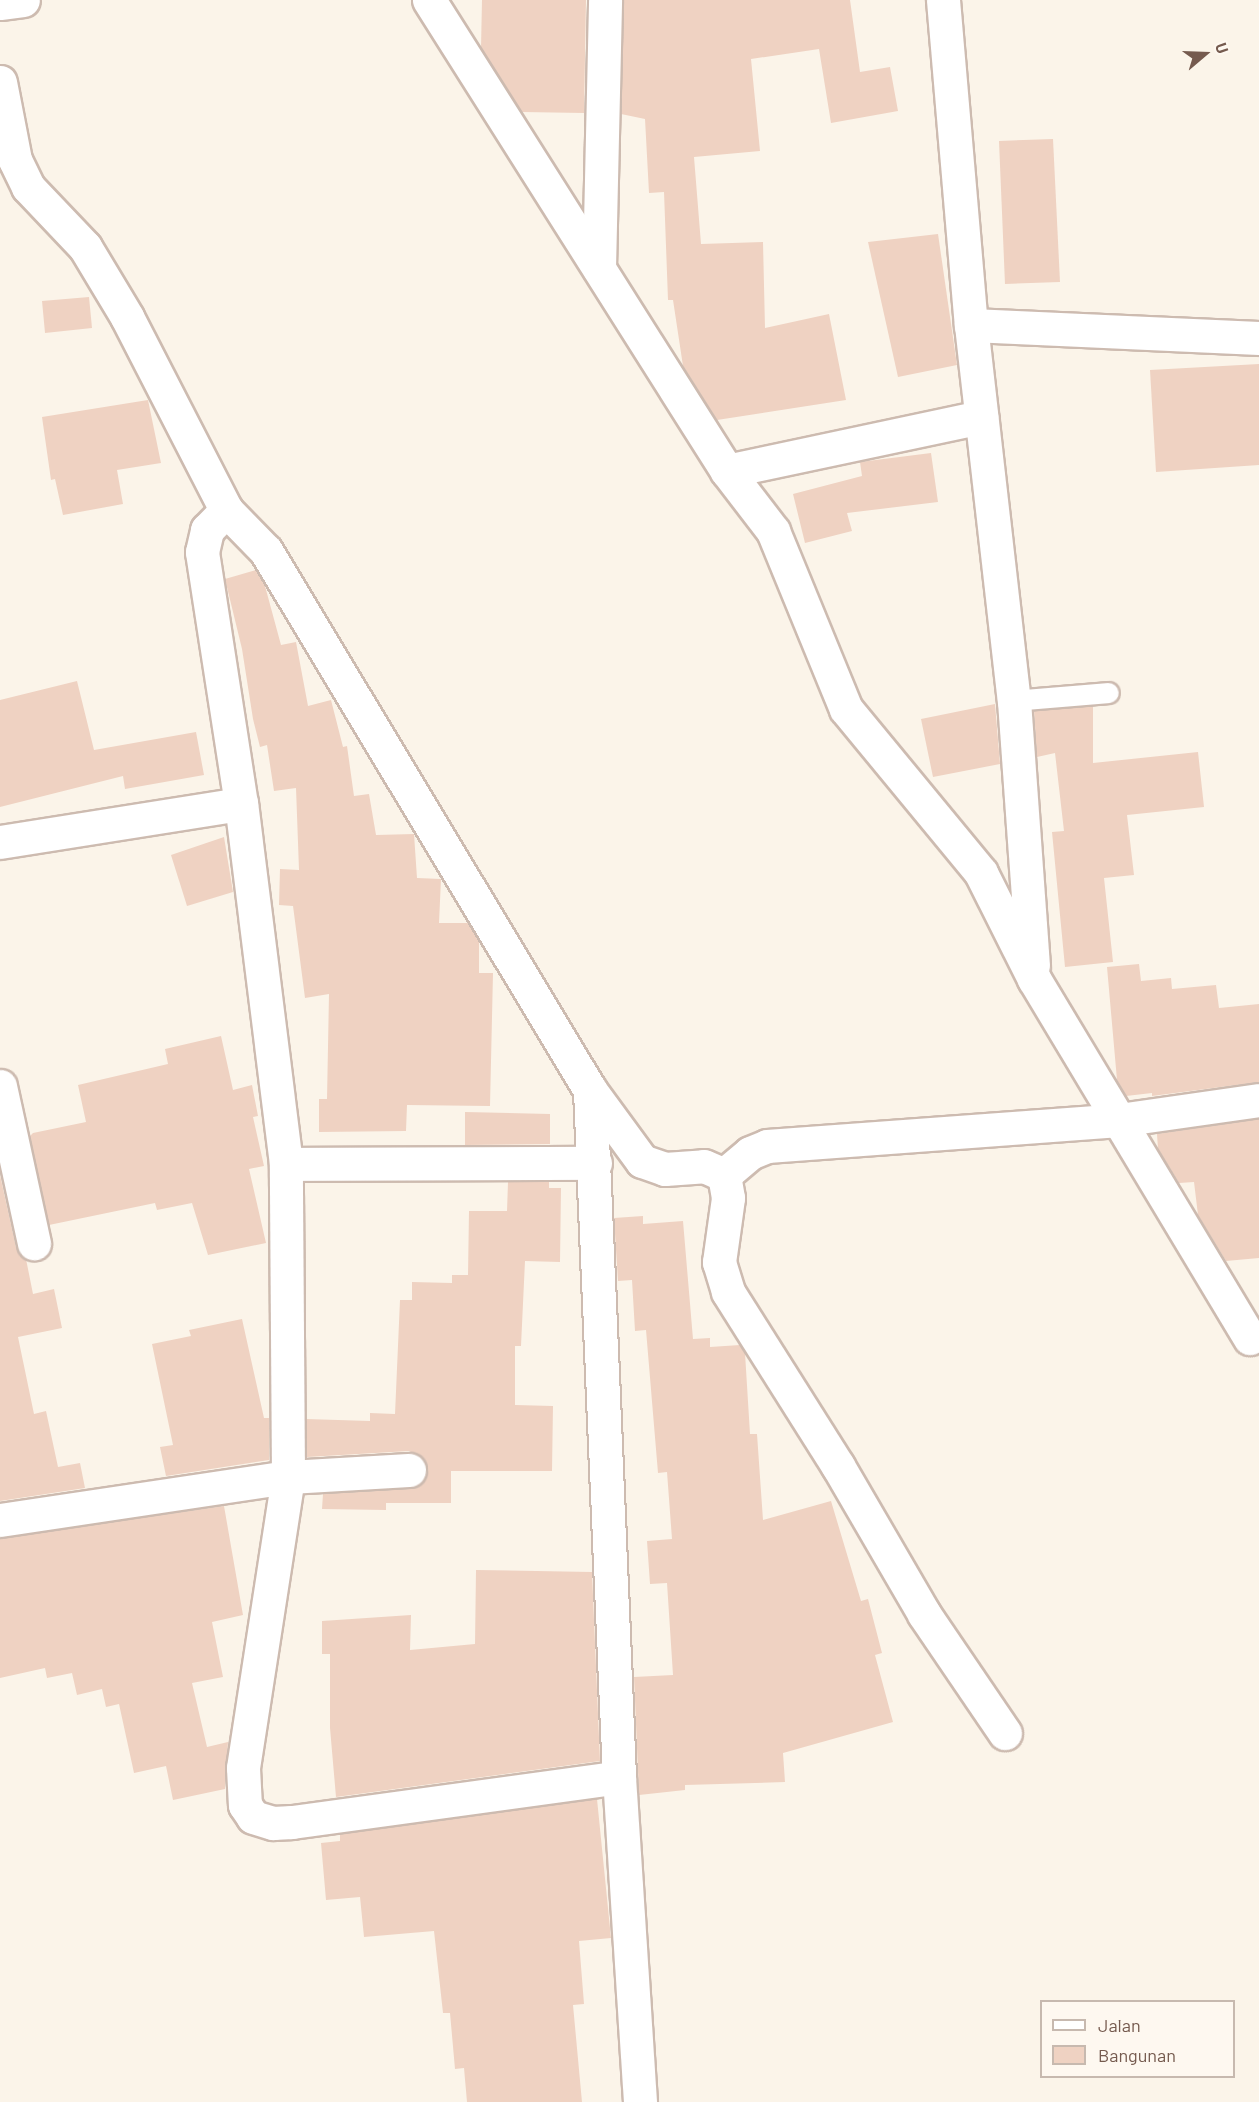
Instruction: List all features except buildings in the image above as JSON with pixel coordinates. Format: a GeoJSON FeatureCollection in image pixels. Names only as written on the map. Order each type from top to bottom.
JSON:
{"type":"FeatureCollection","features":[{"type":"Feature","properties":{"kind":"street"},"geometry":{"type":"LineString","coordinates":[[0,3],[23,0]]}},
{"type":"Feature","properties":{"kind":"street"},"geometry":{"type":"LineString","coordinates":[[429,0],[727,471],[773,531],[846,709],[861,723],[981,873],[1034,979],[1250,1338]]}},
{"type":"Feature","properties":{"kind":"street"},"geometry":{"type":"LineString","coordinates":[[599,268],[605,0]]}},
{"type":"Feature","properties":{"kind":"street"},"geometry":{"type":"LineString","coordinates":[[944,0],[971,325],[1014,701],[1034,979]]}},
{"type":"Feature","properties":{"kind":"street"},"geometry":{"type":"LineString","coordinates":[[0,82],[15,160],[28,187],[85,248],[127,317],[226,510],[266,552],[590,1090],[642,1161],[665,1169],[704,1166],[724,1175]]}},
{"type":"Feature","properties":{"kind":"street"},"geometry":{"type":"LineString","coordinates":[[971,325],[1259,338]]}},
{"type":"Feature","properties":{"kind":"street"},"geometry":{"type":"LineString","coordinates":[[727,471],[981,417]]}},
{"type":"Feature","properties":{"kind":"street"},"geometry":{"type":"LineString","coordinates":[[226,510],[207,530],[202,552],[241,804],[286,1164],[288,1477],[243,1768],[245,1805],[253,1817],[273,1823],[292,1822],[619,1777]]}},
{"type":"Feature","properties":{"kind":"street"},"geometry":{"type":"LineString","coordinates":[[0,842],[241,804]]}},
{"type":"Feature","properties":{"kind":"street"},"geometry":{"type":"LineString","coordinates":[[0,1086],[34,1243]]}},
{"type":"Feature","properties":{"kind":"street"},"geometry":{"type":"LineString","coordinates":[[590,1090],[595,1163],[619,1777],[640,2102]]}},
{"type":"Feature","properties":{"kind":"street"},"geometry":{"type":"LineString","coordinates":[[724,1175],[750,1153],[767,1146],[1119,1120],[1259,1100]]}},
{"type":"Feature","properties":{"kind":"street"},"geometry":{"type":"LineString","coordinates":[[286,1164],[595,1163]]}},
{"type":"Feature","properties":{"kind":"street"},"geometry":{"type":"LineString","coordinates":[[724,1175],[728,1198],[719,1262],[728,1292],[838,1466],[924,1614],[1005,1733]]}},
{"type":"Feature","properties":{"kind":"street"},"geometry":{"type":"LineString","coordinates":[[0,1520],[288,1477],[409,1470]]}},
{"type":"Feature","properties":{"kind":"lane"},"geometry":{"type":"LineString","coordinates":[[1014,701],[1109,693]]}}]}
